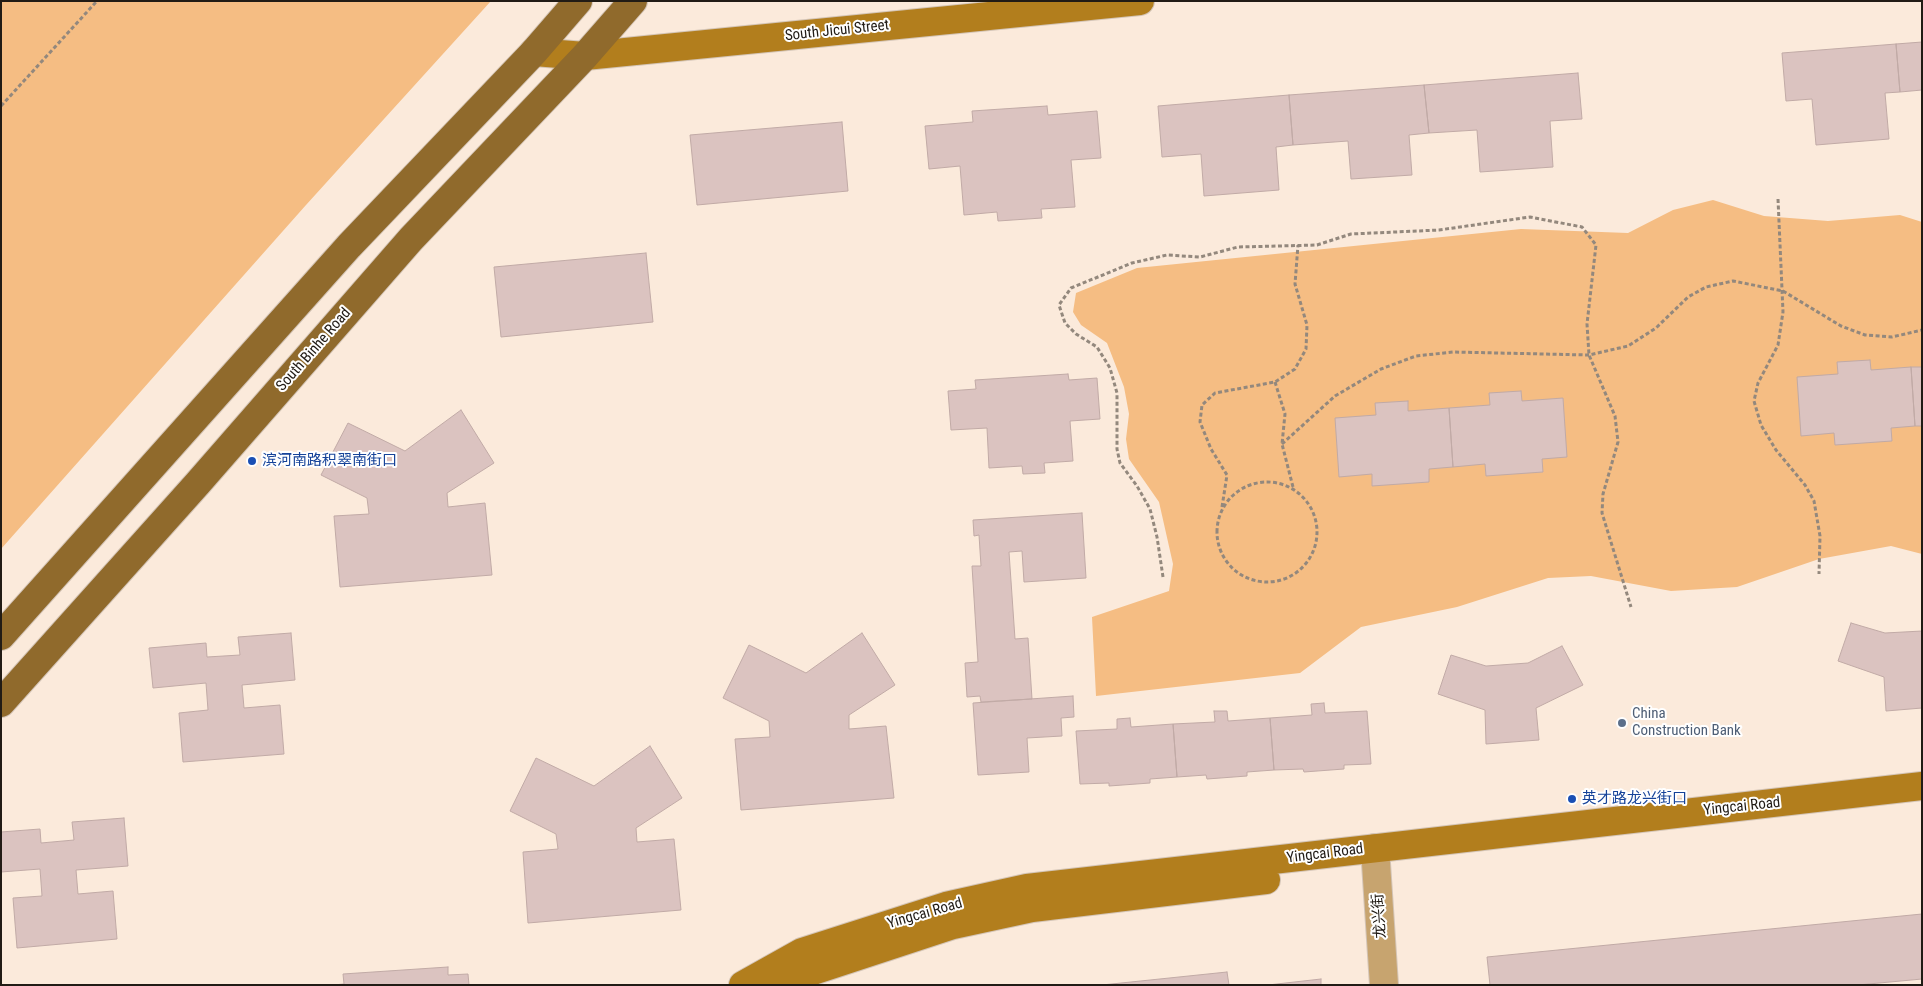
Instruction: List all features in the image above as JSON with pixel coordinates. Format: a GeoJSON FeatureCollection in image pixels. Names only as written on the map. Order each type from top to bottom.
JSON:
{"type":"FeatureCollection","features":[{"type":"Feature","properties":{"kind":"main road"},"geometry":{"type":"LineString","coordinates":[[1,636],[349,246],[534,52],[578,1]]}},
{"type":"Feature","properties":{"kind":"main road","name":"South Binhe Road"},"geometry":{"type":"LineString","coordinates":[[1,703],[198,483],[411,239],[585,56],[633,1]]}},
{"type":"Feature","properties":{"kind":"main road","name":"South Jicui Street"},"geometry":{"type":"LineString","coordinates":[[534,52],[585,56],[1140,1]]}},
{"type":"Feature","properties":{"kind":"main road","name":"Yingcai Road"},"geometry":{"type":"LineString","coordinates":[[786,985],[813,971],[953,925],[1023,910],[1376,857],[1922,786]]}},
{"type":"Feature","properties":{"kind":"main road","name":"Yingcai Road"},"geometry":{"type":"LineString","coordinates":[[743,985],[802,952],[946,906],[1027,888],[1376,857],[1922,804]]}},
{"type":"Feature","properties":{"kind":"street","name":"龙兴街"},"geometry":{"type":"LineString","coordinates":[[1376,857],[1384,985]]}},
{"type":"Feature","properties":{"kind":"path"},"geometry":{"type":"LineString","coordinates":[[1,106],[97,1]]}},
{"type":"Feature","properties":{"kind":"path"},"geometry":{"type":"LineString","coordinates":[[1778,199],[1778,244],[1783,290],[1783,312],[1778,345],[1758,383],[1754,401],[1761,425],[1776,450],[1805,485],[1814,501],[1820,536],[1819,574]]}},
{"type":"Feature","properties":{"kind":"path"},"geometry":{"type":"LineString","coordinates":[[1163,577],[1157,537],[1150,509],[1137,486],[1120,463],[1117,449],[1117,393],[1110,368],[1097,347],[1076,334],[1065,323],[1058,305],[1071,288],[1132,263],[1167,255],[1200,257],[1238,248],[1317,244],[1351,234],[1439,230],[1530,217],[1582,227],[1596,245],[1587,324],[1590,355],[1615,416],[1618,442],[1603,494],[1602,513],[1631,607]]}},
{"type":"Feature","properties":{"kind":"path"},"geometry":{"type":"LineString","coordinates":[[1275,382],[1285,414],[1282,444],[1293,487],[1312,506],[1319,531],[1310,561],[1286,581],[1255,583],[1228,566],[1215,538],[1227,475],[1211,448],[1200,422],[1202,404],[1215,393],[1275,382],[1295,369],[1306,349],[1307,325],[1295,284],[1298,245]]}},
{"type":"Feature","properties":{"kind":"path"},"geometry":{"type":"LineString","coordinates":[[1282,444],[1335,396],[1381,369],[1416,356],[1453,352],[1590,355],[1628,346],[1656,328],[1688,297],[1706,287],[1734,281],[1783,290],[1841,326],[1865,334],[1892,336],[1922,330]]}},
{"type":"Feature","properties":{"kind":"path"},"geometry":{"type":"LineString","coordinates":[[1222,507],[1241,488],[1258,483],[1267,481],[1293,487]]}},
{"type":"Feature","properties":{"kind":"shaded area"},"geometry":{"type":"Polygon","coordinates":[[[1,1],[491,1],[306,205],[1,549],[1,1]]]}},
{"type":"Feature","properties":{"kind":"shaded area"},"geometry":{"type":"Polygon","coordinates":[[[1713,200],[1764,216],[1828,221],[1900,215],[1922,222],[1922,554],[1891,546],[1819,559],[1737,587],[1671,591],[1591,576],[1548,578],[1457,607],[1361,627],[1300,673],[1096,696],[1092,617],[1169,591],[1173,564],[1159,502],[1129,459],[1126,439],[1129,414],[1124,387],[1107,343],[1081,325],[1073,312],[1076,293],[1137,268],[1521,229],[1628,233],[1673,210],[1713,200]]]}},
{"type":"Feature","properties":{"kind":"building"},"geometry":{"type":"Polygon","coordinates":[[[1922,42],[1922,90],[1900,92],[1896,44],[1922,42]]]}},
{"type":"Feature","properties":{"kind":"building"},"geometry":{"type":"Polygon","coordinates":[[[1896,44],[1900,92],[1885,93],[1889,139],[1816,145],[1812,99],[1786,101],[1782,53],[1896,44]]]}},
{"type":"Feature","properties":{"kind":"building"},"geometry":{"type":"Polygon","coordinates":[[[1578,73],[1582,119],[1550,121],[1553,167],[1480,172],[1477,130],[1429,133],[1424,85],[1578,73]]]}},
{"type":"Feature","properties":{"kind":"building"},"geometry":{"type":"Polygon","coordinates":[[[1424,85],[1429,133],[1409,135],[1412,175],[1351,179],[1348,141],[1293,145],[1289,95],[1424,85]]]}},
{"type":"Feature","properties":{"kind":"building"},"geometry":{"type":"Polygon","coordinates":[[[1289,95],[1293,145],[1276,147],[1279,190],[1204,196],[1201,154],[1162,157],[1158,106],[1289,95]]]}},
{"type":"Feature","properties":{"kind":"building"},"geometry":{"type":"Polygon","coordinates":[[[1047,106],[1048,115],[1097,111],[1101,158],[1071,160],[1075,207],[1041,209],[1042,218],[998,221],[997,212],[964,215],[960,166],[929,169],[925,126],[973,122],[972,111],[1047,106]]]}},
{"type":"Feature","properties":{"kind":"building"},"geometry":{"type":"Polygon","coordinates":[[[842,122],[848,191],[697,205],[690,135],[842,122]]]}},
{"type":"Feature","properties":{"kind":"building"},"geometry":{"type":"Polygon","coordinates":[[[646,253],[653,322],[501,337],[494,267],[646,253]]]}},
{"type":"Feature","properties":{"kind":"building"},"geometry":{"type":"Polygon","coordinates":[[[1870,360],[1871,370],[1911,367],[1915,426],[1891,428],[1892,441],[1835,445],[1834,433],[1801,436],[1797,377],[1838,374],[1837,362],[1870,360]]]}},
{"type":"Feature","properties":{"kind":"building"},"geometry":{"type":"Polygon","coordinates":[[[1911,367],[1922,367],[1922,426],[1915,426],[1911,367]]]}},
{"type":"Feature","properties":{"kind":"building"},"geometry":{"type":"Polygon","coordinates":[[[1068,374],[1069,380],[1097,378],[1100,419],[1070,421],[1073,461],[1044,463],[1045,473],[1023,474],[1022,466],[989,468],[987,428],[951,430],[948,391],[976,389],[975,380],[1068,374]]]}},
{"type":"Feature","properties":{"kind":"building"},"geometry":{"type":"Polygon","coordinates":[[[1521,391],[1522,401],[1563,398],[1567,457],[1542,459],[1543,472],[1486,476],[1485,464],[1453,467],[1449,408],[1490,405],[1489,393],[1521,391]]]}},
{"type":"Feature","properties":{"kind":"building"},"geometry":{"type":"Polygon","coordinates":[[[1408,401],[1408,411],[1449,408],[1453,467],[1429,469],[1429,482],[1372,486],[1372,474],[1339,477],[1335,418],[1376,415],[1375,403],[1408,401]]]}},
{"type":"Feature","properties":{"kind":"building"},"geometry":{"type":"Polygon","coordinates":[[[461,410],[494,463],[447,493],[448,507],[485,503],[492,575],[340,587],[334,516],[369,514],[367,498],[321,475],[348,423],[405,451],[461,410]]]}},
{"type":"Feature","properties":{"kind":"building"},"geometry":{"type":"Polygon","coordinates":[[[1082,513],[1086,578],[1024,582],[1022,551],[1009,552],[1015,639],[1028,638],[1032,699],[981,702],[980,696],[967,697],[965,663],[978,662],[972,566],[981,566],[979,535],[974,536],[973,520],[1082,513]]]}},
{"type":"Feature","properties":{"kind":"building"},"geometry":{"type":"Polygon","coordinates":[[[1851,623],[1885,633],[1922,631],[1922,708],[1886,711],[1884,677],[1838,661],[1851,623]]]}},
{"type":"Feature","properties":{"kind":"building"},"geometry":{"type":"Polygon","coordinates":[[[291,633],[295,680],[242,685],[244,708],[280,705],[284,754],[183,762],[179,713],[208,710],[206,683],[153,688],[149,648],[206,643],[207,657],[240,655],[238,637],[291,633]]]}},
{"type":"Feature","properties":{"kind":"building"},"geometry":{"type":"Polygon","coordinates":[[[862,633],[895,685],[849,715],[849,729],[886,726],[894,798],[741,810],[735,739],[770,737],[769,721],[723,698],[749,645],[806,673],[862,633]]]}},
{"type":"Feature","properties":{"kind":"building"},"geometry":{"type":"Polygon","coordinates":[[[1562,646],[1583,685],[1536,708],[1539,740],[1486,744],[1485,710],[1438,694],[1451,655],[1486,666],[1528,663],[1562,646]]]}},
{"type":"Feature","properties":{"kind":"building"},"geometry":{"type":"Polygon","coordinates":[[[1073,696],[1074,717],[1061,718],[1062,736],[1027,738],[1029,772],[978,775],[973,703],[1073,696]]]}},
{"type":"Feature","properties":{"kind":"building"},"geometry":{"type":"Polygon","coordinates":[[[1324,703],[1325,713],[1367,711],[1371,764],[1344,765],[1344,769],[1304,772],[1303,769],[1274,770],[1270,718],[1312,715],[1311,704],[1324,703]]]}},
{"type":"Feature","properties":{"kind":"building"},"geometry":{"type":"Polygon","coordinates":[[[1214,711],[1227,711],[1228,721],[1270,718],[1274,770],[1247,772],[1247,776],[1207,779],[1206,775],[1177,777],[1173,724],[1215,722],[1214,711]]]}},
{"type":"Feature","properties":{"kind":"building"},"geometry":{"type":"Polygon","coordinates":[[[1130,718],[1131,727],[1173,724],[1177,777],[1150,779],[1150,783],[1109,786],[1109,783],[1080,784],[1076,731],[1117,729],[1117,719],[1130,718]]]}},
{"type":"Feature","properties":{"kind":"building"},"geometry":{"type":"Polygon","coordinates":[[[650,746],[682,798],[636,828],[637,842],[674,839],[681,910],[528,923],[523,852],[558,849],[556,834],[510,811],[536,758],[594,786],[650,746]]]}},
{"type":"Feature","properties":{"kind":"building"},"geometry":{"type":"Polygon","coordinates":[[[124,818],[128,866],[76,870],[78,894],[113,891],[117,939],[17,948],[13,898],[42,896],[40,869],[1,872],[1,832],[40,829],[41,843],[74,840],[72,822],[124,818]]]}},
{"type":"Feature","properties":{"kind":"building"},"geometry":{"type":"Polygon","coordinates":[[[1922,914],[1922,979],[1858,985],[1490,985],[1487,957],[1922,914]]]}},
{"type":"Feature","properties":{"kind":"building"},"geometry":{"type":"Polygon","coordinates":[[[448,967],[448,975],[468,974],[469,985],[333,985],[344,984],[343,974],[448,967]]]}},
{"type":"Feature","properties":{"kind":"building"},"geometry":{"type":"Polygon","coordinates":[[[1227,972],[1229,985],[1102,985],[1227,972]]]}},
{"type":"Feature","properties":{"kind":"building"},"geometry":{"type":"Polygon","coordinates":[[[1321,979],[1321,985],[1268,985],[1321,979]]]}},
{"type":"Feature","properties":{"kind":"place","name":"滨河南路积翠南街口"},"geometry":{"type":"Point","coordinates":[252,461]}},
{"type":"Feature","properties":{"kind":"place","name":"China Construction Bank"},"geometry":{"type":"Point","coordinates":[1622,723]}},
{"type":"Feature","properties":{"kind":"place","name":"英才路龙兴街口"},"geometry":{"type":"Point","coordinates":[1572,799]}}]}
